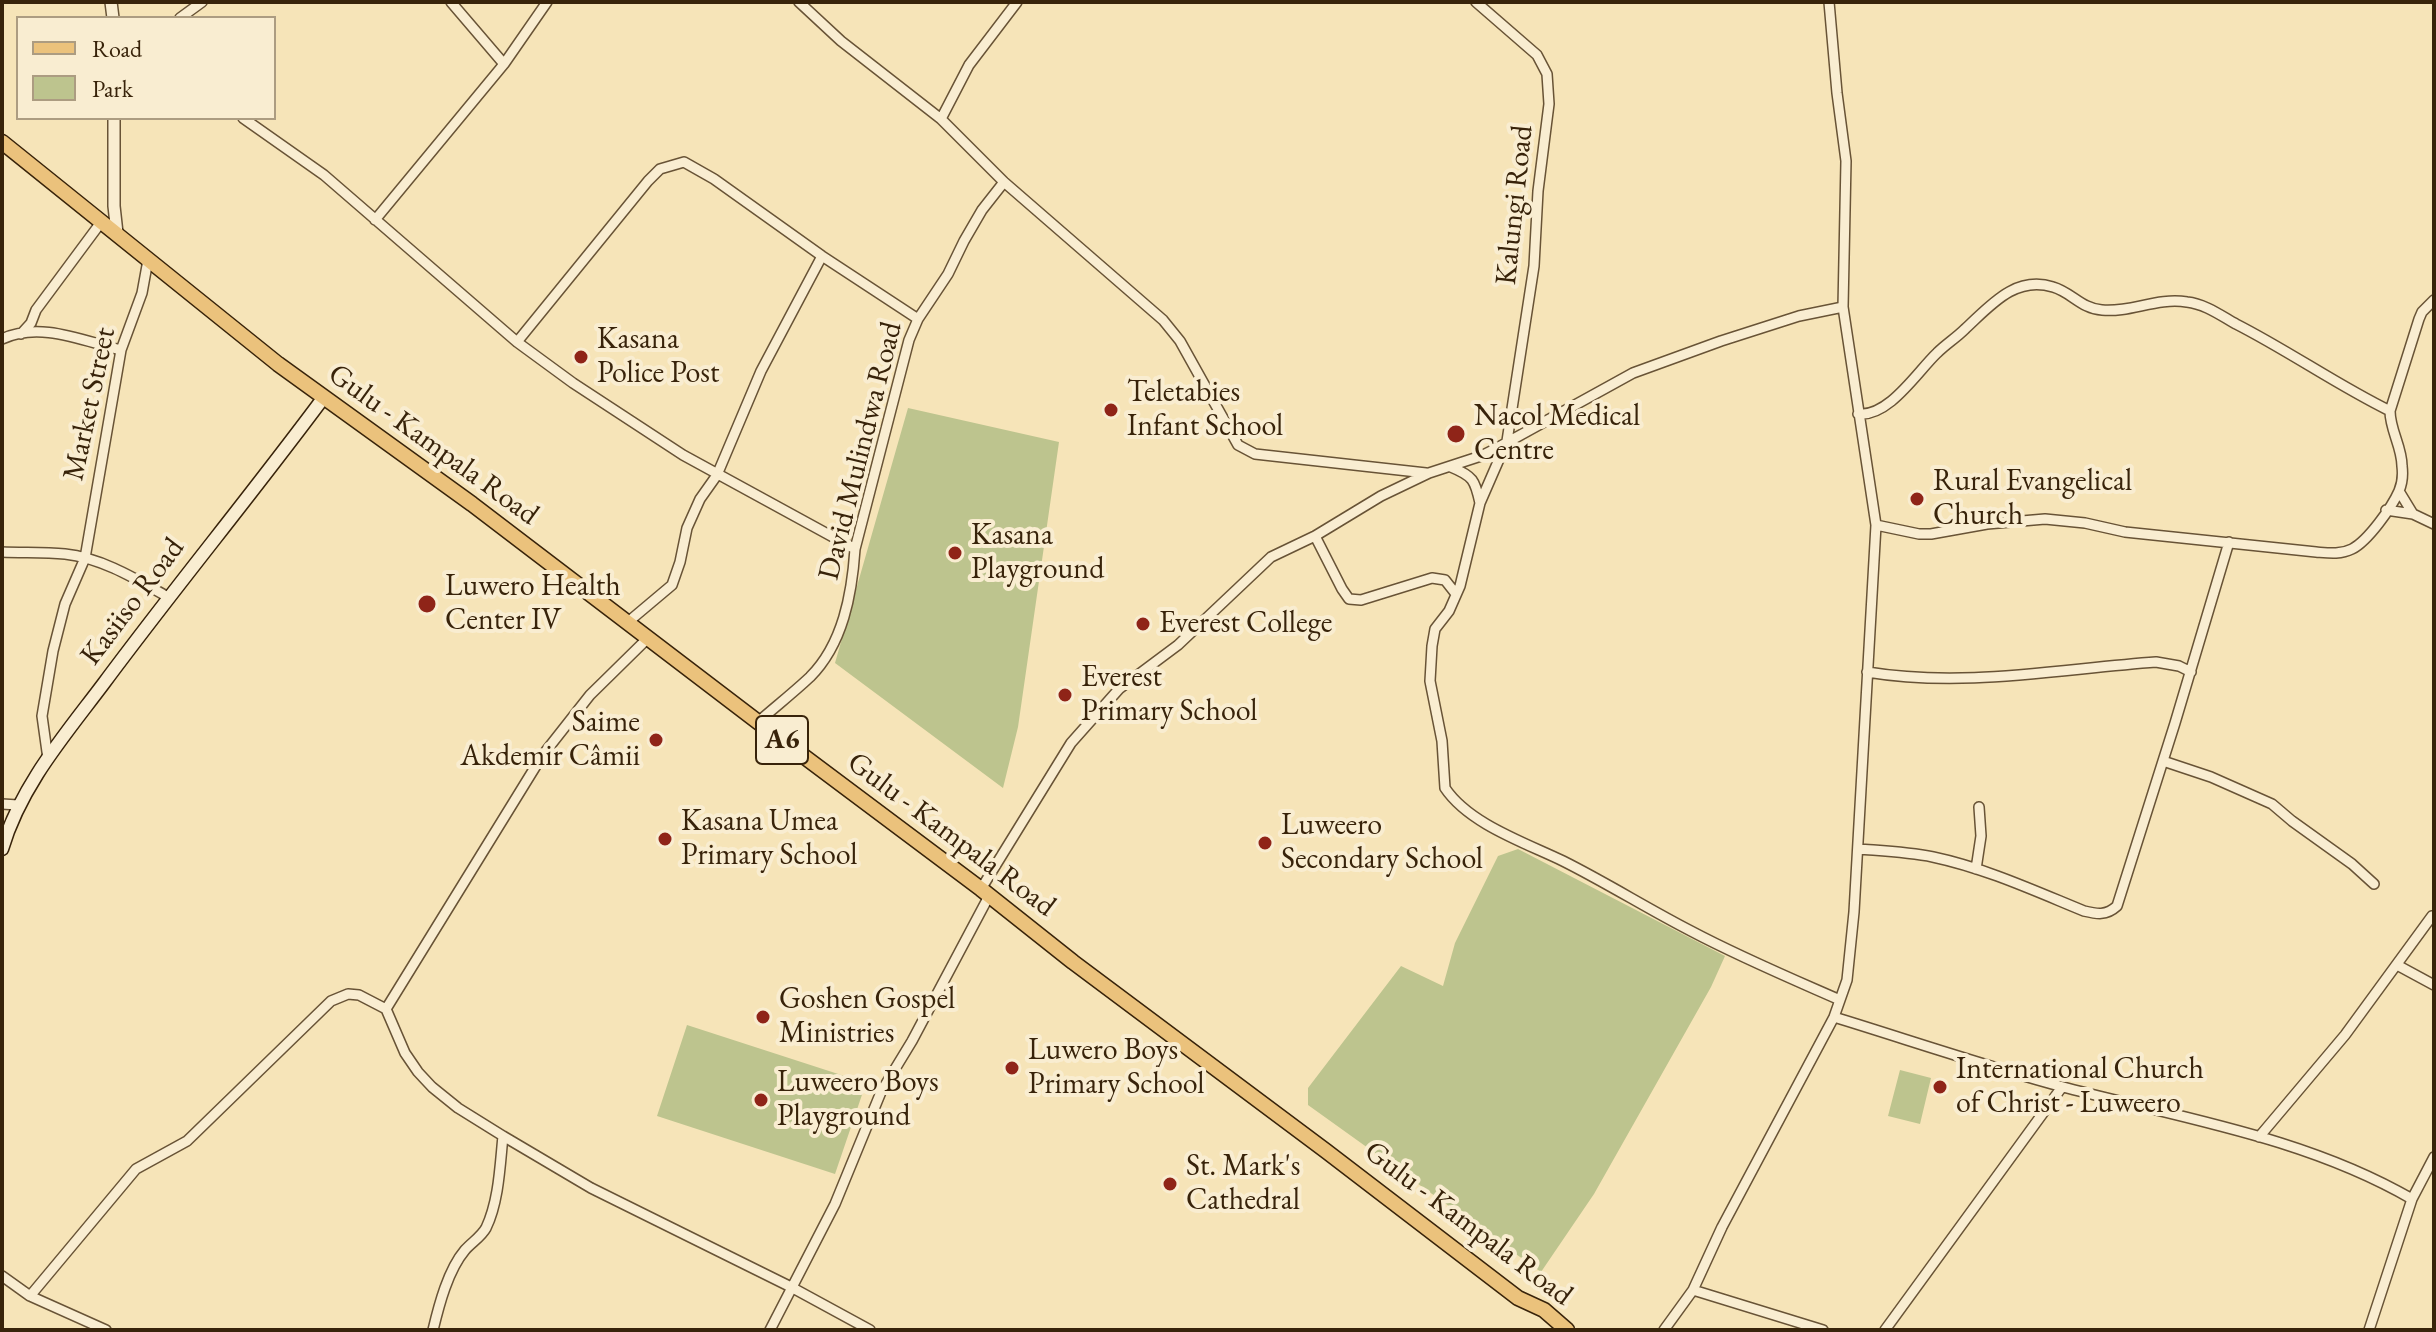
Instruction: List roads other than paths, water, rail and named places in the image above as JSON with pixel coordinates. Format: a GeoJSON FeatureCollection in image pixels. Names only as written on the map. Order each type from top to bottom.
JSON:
{"type":"FeatureCollection","features":[{"type":"Feature","properties":{"kind":"main road","name":"Gulu - Kampala Road"},"geometry":{"type":"LineString","coordinates":[[3,145],[278,364],[392,444],[1518,1298],[1544,1310],[1567,1330]]}},
{"type":"Feature","properties":{"kind":"main road","name":"Kasiiso Road"},"geometry":{"type":"LineString","coordinates":[[2,849],[18,805],[48,759],[168,597],[324,397]]}},
{"type":"Feature","properties":{"kind":"street"},"geometry":{"type":"LineString","coordinates":[[183,16],[202,2]]}},
{"type":"Feature","properties":{"kind":"street"},"geometry":{"type":"LineString","coordinates":[[451,2],[504,64]]}},
{"type":"Feature","properties":{"kind":"street"},"geometry":{"type":"LineString","coordinates":[[375,220],[504,64],[547,2]]}},
{"type":"Feature","properties":{"kind":"street"},"geometry":{"type":"LineString","coordinates":[[799,2],[841,41],[941,119],[1004,182],[1163,320],[1180,341],[1238,445],[1255,454],[1429,473]]}},
{"type":"Feature","properties":{"kind":"street"},"geometry":{"type":"LineString","coordinates":[[941,119],[969,65],[1017,2]]}},
{"type":"Feature","properties":{"kind":"street","name":"Kalungi Road"},"geometry":{"type":"LineString","coordinates":[[1476,2],[1537,55],[1547,74],[1549,104],[1538,191],[1534,266],[1507,441],[1480,503],[1460,586],[1449,611],[1435,629],[1432,646],[1430,681],[1442,741],[1444,783],[1449,794],[1493,828],[1564,862],[1720,946],[1840,1000]]}},
{"type":"Feature","properties":{"kind":"street"},"geometry":{"type":"LineString","coordinates":[[1664,1330],[1693,1290],[1722,1227],[1834,1017],[1847,980],[1851,952],[1876,525],[1843,307],[1846,161],[1829,2]]}},
{"type":"Feature","properties":{"kind":"street"},"geometry":{"type":"LineString","coordinates":[[114,120],[117,233]]}},
{"type":"Feature","properties":{"kind":"street"},"geometry":{"type":"LineString","coordinates":[[246,120],[324,175],[517,342],[573,383],[717,475],[855,549]]}},
{"type":"Feature","properties":{"kind":"street"},"geometry":{"type":"LineString","coordinates":[[517,342],[648,181],[660,169],[684,162],[714,179],[918,319]]}},
{"type":"Feature","properties":{"kind":"street","name":"David Mulindwa Road"},"geometry":{"type":"LineString","coordinates":[[758,722],[810,676],[833,644],[846,608],[855,549],[902,362],[918,319],[948,274],[982,210],[1004,182]]}},
{"type":"Feature","properties":{"kind":"street"},"geometry":{"type":"LineString","coordinates":[[21,334],[102,221]]}},
{"type":"Feature","properties":{"kind":"street"},"geometry":{"type":"LineString","coordinates":[[628,622],[672,585],[687,528],[700,499],[717,475],[761,371],[822,256]]}},
{"type":"Feature","properties":{"kind":"street","name":"Market Street"},"geometry":{"type":"LineString","coordinates":[[48,759],[42,716],[53,651],[65,604],[85,558],[121,350],[142,293],[148,260]]}},
{"type":"Feature","properties":{"kind":"street"},"geometry":{"type":"LineString","coordinates":[[1858,414],[1880,409],[1992,303],[2011,290],[2031,284],[2056,288],[2088,308],[2097,310],[2165,301],[2201,305],[2390,411]]}},
{"type":"Feature","properties":{"kind":"street"},"geometry":{"type":"LineString","coordinates":[[1876,525],[1931,534],[1987,524],[2045,519],[2085,523],[2125,532],[2337,554],[2354,548],[2399,491],[2402,462],[2390,411],[2419,319],[2434,300]]}},
{"type":"Feature","properties":{"kind":"street"},"geometry":{"type":"LineString","coordinates":[[770,1330],[835,1204],[881,1092],[912,1041],[985,892],[1071,743],[1108,700],[1178,645],[1271,557],[1315,536],[1381,496],[1429,473],[1481,456],[1633,373],[1799,316],[1843,307]]}},
{"type":"Feature","properties":{"kind":"street"},"geometry":{"type":"LineString","coordinates":[[2,339],[21,334],[60,333],[121,350]]}},
{"type":"Feature","properties":{"kind":"street"},"geometry":{"type":"LineString","coordinates":[[1451,467],[1470,476],[1480,503]]}},
{"type":"Feature","properties":{"kind":"street"},"geometry":{"type":"LineString","coordinates":[[2399,491],[2413,514]]}},
{"type":"Feature","properties":{"kind":"street"},"geometry":{"type":"LineString","coordinates":[[2386,510],[2413,514],[2434,524]]}},
{"type":"Feature","properties":{"kind":"street"},"geometry":{"type":"LineString","coordinates":[[1315,536],[1349,599],[1361,600],[1432,578],[1445,580],[1456,594]]}},
{"type":"Feature","properties":{"kind":"street"},"geometry":{"type":"LineString","coordinates":[[1859,849],[1934,857],[1976,869],[2084,911],[2104,914],[2111,911],[2117,906],[2229,542]]}},
{"type":"Feature","properties":{"kind":"street"},"geometry":{"type":"LineString","coordinates":[[2,552],[65,554],[85,558],[111,567],[168,597]]}},
{"type":"Feature","properties":{"kind":"street"},"geometry":{"type":"LineString","coordinates":[[386,1009],[542,756],[590,695],[648,638]]}},
{"type":"Feature","properties":{"kind":"street"},"geometry":{"type":"LineString","coordinates":[[1867,672],[1906,679],[1973,679],[2156,662],[2179,666],[2191,672]]}},
{"type":"Feature","properties":{"kind":"street"},"geometry":{"type":"LineString","coordinates":[[2163,761],[2211,777],[2272,804],[2374,884]]}},
{"type":"Feature","properties":{"kind":"street"},"geometry":{"type":"LineString","coordinates":[[2,804],[18,805]]}},
{"type":"Feature","properties":{"kind":"street"},"geometry":{"type":"LineString","coordinates":[[1976,869],[1981,836],[1979,807]]}},
{"type":"Feature","properties":{"kind":"street"},"geometry":{"type":"LineString","coordinates":[[2259,1137],[2345,1035],[2432,916]]}},
{"type":"Feature","properties":{"kind":"street"},"geometry":{"type":"LineString","coordinates":[[2397,965],[2434,985]]}},
{"type":"Feature","properties":{"kind":"street"},"geometry":{"type":"LineString","coordinates":[[30,1296],[136,1169],[187,1141],[331,1001],[348,994],[359,995],[386,1009],[405,1053],[432,1087],[458,1108],[591,1188],[791,1287],[870,1330]]}},
{"type":"Feature","properties":{"kind":"street"},"geometry":{"type":"LineString","coordinates":[[1834,1017],[2062,1087],[2259,1137],[2357,1170],[2412,1199]]}},
{"type":"Feature","properties":{"kind":"street"},"geometry":{"type":"LineString","coordinates":[[1885,1330],[2062,1087]]}},
{"type":"Feature","properties":{"kind":"street"},"geometry":{"type":"LineString","coordinates":[[433,1330],[438,1303],[460,1258],[479,1238],[489,1220],[499,1179],[503,1136]]}},
{"type":"Feature","properties":{"kind":"street"},"geometry":{"type":"LineString","coordinates":[[2369,1330],[2412,1199],[2434,1157]]}},
{"type":"Feature","properties":{"kind":"street"},"geometry":{"type":"LineString","coordinates":[[2,1276],[30,1296],[106,1330]]}},
{"type":"Feature","properties":{"kind":"street"},"geometry":{"type":"LineString","coordinates":[[1693,1290],[1823,1330]]}},
{"type":"Feature","properties":{"kind":"place","name":"Kasana Police Post"},"geometry":{"type":"Point","coordinates":[581,357]}},
{"type":"Feature","properties":{"kind":"place","name":"Teletabies Infant School"},"geometry":{"type":"Point","coordinates":[1111,410]}},
{"type":"Feature","properties":{"kind":"place","name":"Nacol Medical Centre"},"geometry":{"type":"Point","coordinates":[1456,434]}},
{"type":"Feature","properties":{"kind":"place","name":"Rural Evangelical Church"},"geometry":{"type":"Point","coordinates":[1917,499]}},
{"type":"Feature","properties":{"kind":"place","name":"Kasana Playground"},"geometry":{"type":"Point","coordinates":[955,553]}},
{"type":"Feature","properties":{"kind":"place","name":"Luwero Health Center IV"},"geometry":{"type":"Point","coordinates":[427,604]}},
{"type":"Feature","properties":{"kind":"place","name":"Everest College"},"geometry":{"type":"Point","coordinates":[1143,624]}},
{"type":"Feature","properties":{"kind":"place","name":"Everest Primary School"},"geometry":{"type":"Point","coordinates":[1065,695]}},
{"type":"Feature","properties":{"kind":"place","name":"Saime Akdemir Câmii"},"geometry":{"type":"Point","coordinates":[656,740]}},
{"type":"Feature","properties":{"kind":"place","name":"Kasana Umea Primary School"},"geometry":{"type":"Point","coordinates":[665,839]}},
{"type":"Feature","properties":{"kind":"place","name":"Luweero Secondary School"},"geometry":{"type":"Point","coordinates":[1265,843]}},
{"type":"Feature","properties":{"kind":"place","name":"Goshen Gospel Ministries"},"geometry":{"type":"Point","coordinates":[763,1017]}},
{"type":"Feature","properties":{"kind":"place","name":"Luwero Boys Primary School"},"geometry":{"type":"Point","coordinates":[1012,1068]}},
{"type":"Feature","properties":{"kind":"place","name":"International Church of Christ - Luweero"},"geometry":{"type":"Point","coordinates":[1940,1087]}},
{"type":"Feature","properties":{"kind":"place","name":"Luweero Boys Playground"},"geometry":{"type":"Point","coordinates":[761,1100]}},
{"type":"Feature","properties":{"kind":"place","name":"St. Mark's Cathedral"},"geometry":{"type":"Point","coordinates":[1170,1184]}}]}
